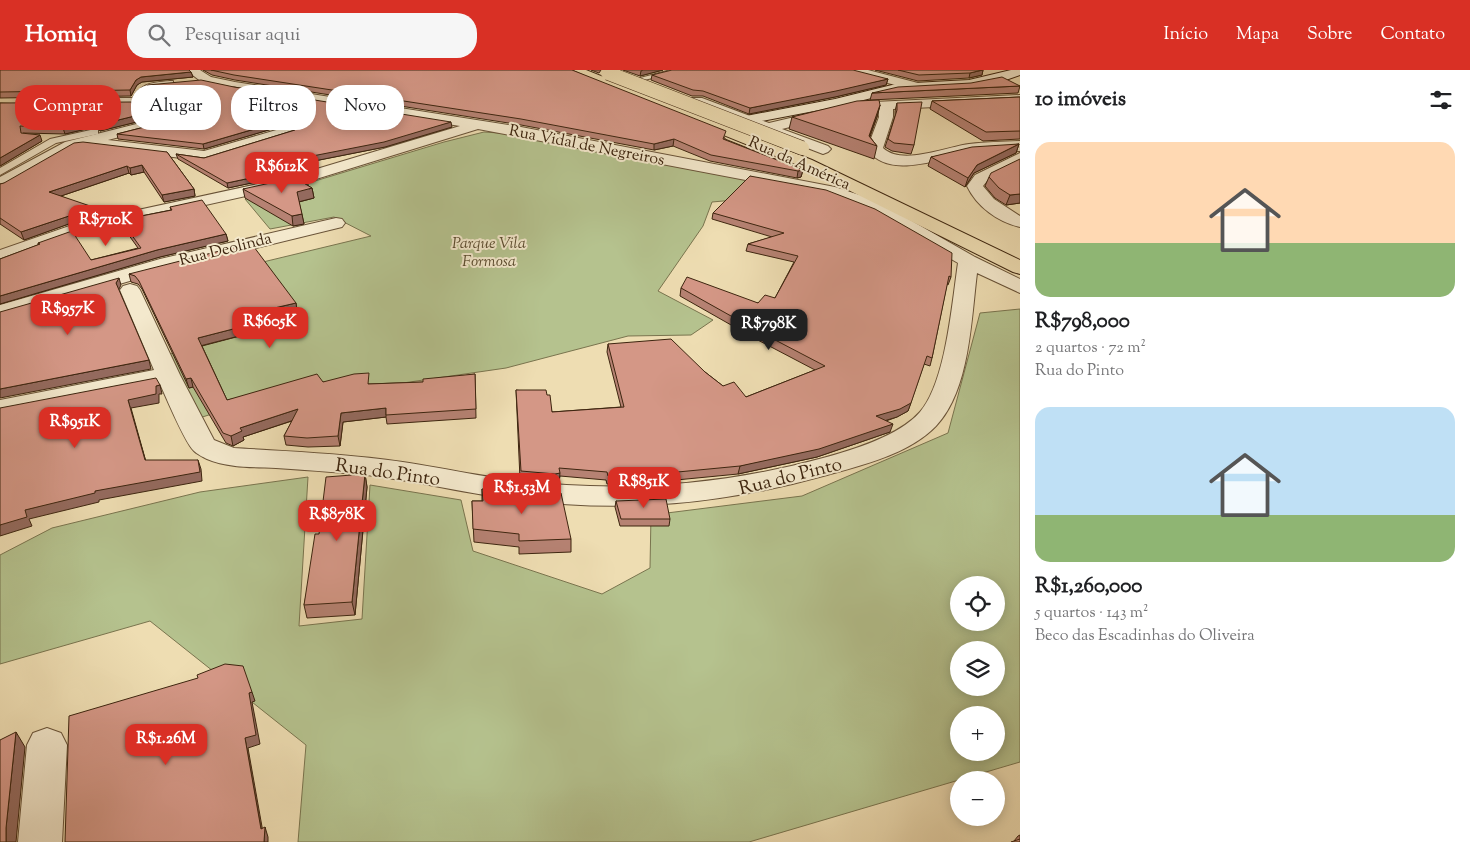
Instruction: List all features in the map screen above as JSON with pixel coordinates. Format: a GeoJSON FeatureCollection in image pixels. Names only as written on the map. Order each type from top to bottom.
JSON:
{"type":"FeatureCollection","features":[{"type":"Feature","properties":{"kind":"main road","name":"Rua da América"},"geometry":{"type":"LineString","coordinates":[[575,70],[738,135],[862,189],[1020,268]]}},
{"type":"Feature","properties":{"kind":"main road"},"geometry":{"type":"LineString","coordinates":[[608,71],[802,148],[876,181],[1020,255]]}},
{"type":"Feature","properties":{"kind":"street"},"geometry":{"type":"LineString","coordinates":[[854,70],[914,86]]}},
{"type":"Feature","properties":{"kind":"street"},"geometry":{"type":"LineString","coordinates":[[608,71],[640,79],[823,149]]}},
{"type":"Feature","properties":{"kind":"street"},"geometry":{"type":"LineString","coordinates":[[715,126],[914,86],[969,84],[996,79],[1020,71]]}},
{"type":"Feature","properties":{"kind":"street","name":"Rua Vidal de Negreiros"},"geometry":{"type":"LineString","coordinates":[[191,76],[236,86],[356,106],[480,124],[836,193],[869,204],[968,261],[1020,287]]}},
{"type":"Feature","properties":{"kind":"street"},"geometry":{"type":"LineString","coordinates":[[738,135],[846,108],[1020,99]]}},
{"type":"Feature","properties":{"kind":"street"},"geometry":{"type":"LineString","coordinates":[[880,106],[887,110],[874,149],[877,153],[893,159],[930,158],[962,150],[1020,146]]}},
{"type":"Feature","properties":{"kind":"street"},"geometry":{"type":"LineString","coordinates":[[0,257],[28,245],[84,228],[280,184],[480,124]]}},
{"type":"Feature","properties":{"kind":"street"},"geometry":{"type":"LineString","coordinates":[[0,184],[62,149],[82,141],[134,130]]}},
{"type":"Feature","properties":{"kind":"street"},"geometry":{"type":"LineString","coordinates":[[82,141],[205,156],[290,130]]}},
{"type":"Feature","properties":{"kind":"street"},"geometry":{"type":"LineString","coordinates":[[1020,158],[981,178],[975,186],[977,192],[994,208],[1020,222]]}},
{"type":"Feature","properties":{"kind":"street","name":"Rua Deolinda"},"geometry":{"type":"LineString","coordinates":[[0,312],[190,256],[262,238],[336,223]]}},
{"type":"Feature","properties":{"kind":"street","name":"Rua do Pinto"},"geometry":{"type":"LineString","coordinates":[[130,290],[168,375],[203,445],[217,453],[234,457],[353,465],[502,488],[566,494],[667,495],[722,491],[788,477],[855,459],[906,436],[932,415],[943,392],[955,356],[968,261]]}},
{"type":"Feature","properties":{"kind":"street"},"geometry":{"type":"LineString","coordinates":[[0,408],[168,375]]}},
{"type":"Feature","properties":{"kind":"street"},"geometry":{"type":"LineString","coordinates":[[40,842],[47,745]]}},
{"type":"Feature","properties":{"kind":"lane"},"geometry":{"type":"LineString","coordinates":[[640,79],[682,70]]}},
{"type":"Feature","properties":{"kind":"lane"},"geometry":{"type":"LineString","coordinates":[[157,85],[178,83]]}},
{"type":"Feature","properties":{"kind":"lane"},"geometry":{"type":"LineString","coordinates":[[0,172],[48,144],[64,138],[95,132]]}},
{"type":"Feature","properties":{"kind":"lane"},"geometry":{"type":"LineString","coordinates":[[37,136],[82,141]]}},
{"type":"Feature","properties":{"kind":"green space","name":"Parque Vila Formosa"},"geometry":{"type":"Polygon","coordinates":[[[484,132],[514,134],[825,192],[712,202],[703,226],[658,291],[713,320],[691,335],[628,336],[506,368],[327,394],[317,381],[196,419],[166,355],[270,324],[238,268],[371,236],[334,217],[270,229],[245,199],[315,181],[444,142],[484,132]]]}},
{"type":"Feature","properties":{"kind":"green space"},"geometry":{"type":"Polygon","coordinates":[[[1020,309],[1020,762],[990,771],[950,771],[950,783],[749,842],[298,842],[306,745],[150,621],[0,664],[0,555],[52,528],[200,492],[308,477],[299,626],[362,619],[370,485],[461,500],[473,551],[602,594],[650,568],[651,515],[802,496],[948,433],[980,313],[1020,309]]]}},
{"type":"Feature","properties":{"kind":"building"},"geometry":{"type":"Polygon","coordinates":[[[0,70],[189,70],[191,72],[141,77],[131,85],[130,90],[121,90],[121,85],[15,85],[15,92],[0,92],[0,70]]]}},
{"type":"Feature","properties":{"kind":"building"},"geometry":{"type":"Polygon","coordinates":[[[211,70],[572,70],[726,131],[723,139],[803,170],[798,171],[711,155],[674,139],[654,144],[521,119],[404,101],[404,85],[326,85],[326,89],[316,88],[316,85],[299,85],[211,70]]]}},
{"type":"Feature","properties":{"kind":"building"},"geometry":{"type":"Polygon","coordinates":[[[672,70],[853,70],[888,79],[750,108],[652,75],[672,70]]]}},
{"type":"Feature","properties":{"kind":"building"},"geometry":{"type":"Polygon","coordinates":[[[898,70],[982,70],[970,73],[919,75],[898,70]]]}},
{"type":"Feature","properties":{"kind":"building"},"geometry":{"type":"Polygon","coordinates":[[[1002,77],[1020,86],[872,93],[898,87],[971,83],[1002,77]]]}},
{"type":"Feature","properties":{"kind":"building"},"geometry":{"type":"Polygon","coordinates":[[[201,80],[231,86],[231,130],[251,130],[203,144],[117,134],[133,130],[221,130],[221,85],[148,85],[201,80]]]}},
{"type":"Feature","properties":{"kind":"building"},"geometry":{"type":"Polygon","coordinates":[[[1020,97],[1020,131],[986,132],[932,101],[1020,97]]]}},
{"type":"Feature","properties":{"kind":"building"},"geometry":{"type":"Polygon","coordinates":[[[316,100],[326,102],[326,130],[404,130],[404,114],[451,122],[384,142],[292,160],[279,164],[288,170],[227,183],[176,154],[204,158],[295,130],[316,130],[316,100]]]}},
{"type":"Feature","properties":{"kind":"building"},"geometry":{"type":"Polygon","coordinates":[[[879,100],[880,105],[869,136],[877,146],[792,117],[857,101],[879,100]]]}},
{"type":"Feature","properties":{"kind":"building"},"geometry":{"type":"Polygon","coordinates":[[[121,102],[131,102],[131,117],[121,119],[121,102]]]}},
{"type":"Feature","properties":{"kind":"building"},"geometry":{"type":"Polygon","coordinates":[[[922,102],[914,145],[894,143],[888,139],[897,110],[897,103],[922,102]]]}},
{"type":"Feature","properties":{"kind":"building"},"geometry":{"type":"Polygon","coordinates":[[[0,103],[15,103],[15,130],[21,130],[21,133],[40,135],[0,158],[0,103]]]}},
{"type":"Feature","properties":{"kind":"building"},"geometry":{"type":"Polygon","coordinates":[[[83,142],[167,152],[194,189],[162,195],[142,165],[130,168],[127,166],[49,192],[99,209],[75,214],[21,232],[0,218],[0,184],[74,143],[83,142]]]}},
{"type":"Feature","properties":{"kind":"building"},"geometry":{"type":"Polygon","coordinates":[[[1019,144],[977,165],[968,178],[931,157],[972,147],[1019,144]]]}},
{"type":"Feature","properties":{"kind":"building"},"geometry":{"type":"Polygon","coordinates":[[[1020,159],[1020,194],[1010,195],[999,188],[989,177],[991,173],[1020,159]]]}},
{"type":"Feature","properties":{"kind":"building"},"geometry":{"type":"Polygon","coordinates":[[[302,176],[307,180],[302,182],[312,188],[297,192],[302,214],[292,216],[243,189],[302,176]]]}},
{"type":"Feature","properties":{"kind":"building"},"geometry":{"type":"Polygon","coordinates":[[[750,176],[826,190],[875,209],[952,253],[951,277],[949,276],[932,358],[927,356],[911,403],[900,409],[876,416],[893,424],[819,449],[740,466],[636,476],[608,476],[607,472],[559,468],[560,473],[555,474],[521,471],[516,390],[546,390],[547,395],[550,395],[552,412],[624,407],[608,344],[671,339],[705,372],[723,386],[734,382],[746,397],[825,366],[681,288],[687,277],[758,303],[765,295],[775,298],[798,256],[748,244],[784,233],[713,213],[750,176]]]}},
{"type":"Feature","properties":{"kind":"building"},"geometry":{"type":"Polygon","coordinates":[[[202,200],[226,234],[157,250],[0,296],[0,259],[72,231],[91,260],[141,248],[121,220],[172,210],[170,207],[202,200]]]}},
{"type":"Feature","properties":{"kind":"building"},"geometry":{"type":"Polygon","coordinates":[[[251,243],[296,303],[270,309],[276,318],[198,338],[227,400],[317,374],[323,382],[354,374],[369,373],[368,384],[423,382],[423,379],[475,374],[476,409],[386,415],[386,408],[341,413],[338,436],[307,438],[284,436],[298,409],[240,428],[242,431],[231,436],[223,433],[191,378],[186,379],[139,281],[135,276],[129,274],[251,243]]]}},
{"type":"Feature","properties":{"kind":"building"},"geometry":{"type":"Polygon","coordinates":[[[119,278],[116,283],[149,360],[0,389],[0,312],[119,278]]]}},
{"type":"Feature","properties":{"kind":"building"},"geometry":{"type":"Polygon","coordinates":[[[156,378],[160,385],[156,386],[156,394],[128,400],[145,460],[198,460],[200,472],[95,491],[95,493],[25,510],[27,517],[0,525],[0,408],[156,378]]]}},
{"type":"Feature","properties":{"kind":"building"},"geometry":{"type":"Polygon","coordinates":[[[365,474],[352,602],[304,605],[315,534],[319,534],[326,477],[365,474]]]}},
{"type":"Feature","properties":{"kind":"building"},"geometry":{"type":"Polygon","coordinates":[[[482,489],[522,493],[522,489],[561,493],[571,539],[519,541],[519,534],[473,529],[472,501],[483,501],[482,489]]]}},
{"type":"Feature","properties":{"kind":"building"},"geometry":{"type":"Polygon","coordinates":[[[666,499],[670,519],[621,519],[616,501],[666,499]]]}},
{"type":"Feature","properties":{"kind":"building"},"geometry":{"type":"Polygon","coordinates":[[[225,664],[243,666],[252,692],[249,693],[256,735],[245,738],[261,829],[265,827],[264,842],[65,842],[69,716],[198,678],[197,675],[225,664]]]}},
{"type":"Feature","properties":{"kind":"building"},"geometry":{"type":"Polygon","coordinates":[[[16,732],[6,842],[0,842],[0,740],[16,732]]]}}]}
